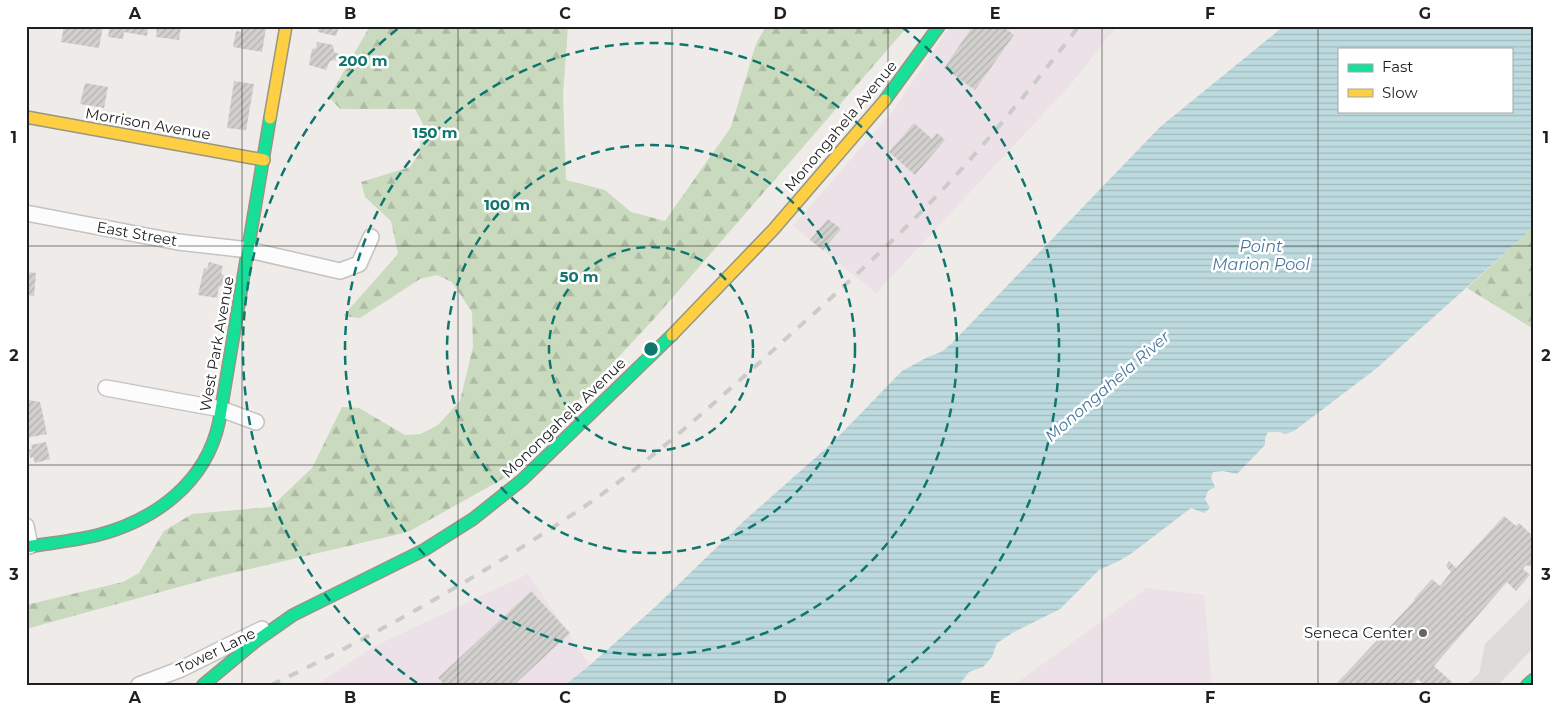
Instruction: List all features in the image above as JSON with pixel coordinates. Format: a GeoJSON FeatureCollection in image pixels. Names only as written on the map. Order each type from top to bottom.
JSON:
{"type":"FeatureCollection","features":[{"type":"Feature","properties":{"kind":"street","name":"West Park Avenue"},"geometry":{"type":"LineString","coordinates":[[28,547],[78,540],[129,526],[162,508],[196,475],[213,443],[221,409],[249,250],[286,26]]}},
{"type":"Feature","properties":{"kind":"street","name":"Monongahela Avenue"},"geometry":{"type":"LineString","coordinates":[[203,685],[293,615],[424,550],[473,519],[522,480],[675,332],[773,230],[850,142],[889,94],[939,26]]}},
{"type":"Feature","properties":{"kind":"street","name":"Morrison Avenue"},"geometry":{"type":"LineString","coordinates":[[26,117],[264,160]]}},
{"type":"Feature","properties":{"kind":"street","name":"East Street"},"geometry":{"type":"LineString","coordinates":[[26,213],[178,242],[249,250],[340,271],[358,264],[371,236]]}},
{"type":"Feature","properties":{"kind":"street"},"geometry":{"type":"LineString","coordinates":[[106,388],[221,409],[256,422]]}},
{"type":"Feature","properties":{"kind":"street"},"geometry":{"type":"LineString","coordinates":[[26,526],[28,547]]}},
{"type":"Feature","properties":{"kind":"street","name":"Tower Lane"},"geometry":{"type":"LineString","coordinates":[[139,685],[181,669],[293,615]]}},
{"type":"Feature","properties":{"kind":"street"},"geometry":{"type":"LineString","coordinates":[[1527,685],[1534,679]]}},
{"type":"Feature","properties":{"kind":"shaded area"},"geometry":{"type":"Polygon","coordinates":[[[950,26],[1117,26],[1070,85],[876,293],[793,226],[893,111],[950,26]]]}},
{"type":"Feature","properties":{"kind":"shaded area"},"geometry":{"type":"Polygon","coordinates":[[[528,574],[590,665],[565,685],[316,685],[373,647],[528,574]]]}},
{"type":"Feature","properties":{"kind":"shaded area"},"geometry":{"type":"Polygon","coordinates":[[[1147,588],[1204,595],[1212,685],[1014,685],[1147,588]]]}},
{"type":"Feature","properties":{"kind":"shaded area"},"geometry":{"type":"Polygon","coordinates":[[[1534,595],[1534,647],[1498,685],[1466,685],[1479,674],[1485,644],[1534,595]]]}},
{"type":"Feature","properties":{"kind":"green space"},"geometry":{"type":"Polygon","coordinates":[[[370,26],[568,26],[563,94],[566,180],[605,190],[631,212],[665,221],[731,127],[756,44],[766,26],[908,26],[653,320],[506,477],[408,532],[215,577],[26,629],[26,605],[123,582],[139,573],[164,531],[192,514],[271,507],[312,468],[342,407],[359,408],[405,435],[421,434],[438,425],[460,401],[473,347],[472,312],[452,282],[437,275],[420,279],[360,318],[343,316],[398,254],[391,221],[365,197],[361,182],[410,167],[419,154],[423,124],[415,109],[340,109],[329,97],[370,26]]]}},
{"type":"Feature","properties":{"kind":"green space"},"geometry":{"type":"Polygon","coordinates":[[[1534,224],[1534,326],[1532,328],[1467,288],[1526,234],[1534,224]]]}},
{"type":"Feature","properties":{"kind":"water","name":"Point Marion Pool"},"geometry":{"type":"Polygon","coordinates":[[[1284,26],[1534,26],[1534,224],[1526,234],[1377,368],[1294,431],[1285,434],[1268,432],[1265,438],[1265,445],[1237,474],[1223,471],[1213,472],[1211,478],[1215,487],[1208,491],[1205,499],[1210,508],[1204,513],[1191,508],[1132,553],[1099,570],[1060,609],[1014,632],[997,643],[992,657],[983,667],[969,672],[959,685],[565,685],[654,608],[745,520],[832,443],[902,371],[941,352],[951,344],[1160,127],[1284,26]]]}},
{"type":"Feature","properties":{"kind":"building"},"geometry":{"type":"Polygon","coordinates":[[[64,26],[103,26],[99,48],[61,42],[64,26]]]}},
{"type":"Feature","properties":{"kind":"building"},"geometry":{"type":"Polygon","coordinates":[[[110,26],[148,26],[147,36],[124,32],[123,39],[108,37],[110,26]]]}},
{"type":"Feature","properties":{"kind":"building"},"geometry":{"type":"Polygon","coordinates":[[[157,26],[181,26],[179,40],[156,37],[157,26]]]}},
{"type":"Feature","properties":{"kind":"building"},"geometry":{"type":"Polygon","coordinates":[[[247,26],[266,28],[262,52],[233,47],[236,31],[241,32],[241,28],[247,29],[247,26]]]}},
{"type":"Feature","properties":{"kind":"building"},"geometry":{"type":"Polygon","coordinates":[[[319,26],[339,26],[336,36],[318,32],[319,26]]]}},
{"type":"Feature","properties":{"kind":"building"},"geometry":{"type":"Polygon","coordinates":[[[973,26],[1008,26],[1006,29],[1014,35],[975,90],[944,68],[973,26]]]}},
{"type":"Feature","properties":{"kind":"building"},"geometry":{"type":"Polygon","coordinates":[[[317,42],[333,45],[334,52],[339,54],[338,60],[330,61],[326,70],[309,65],[312,49],[316,48],[317,42]]]}},
{"type":"Feature","properties":{"kind":"building"},"geometry":{"type":"Polygon","coordinates":[[[234,81],[254,84],[246,130],[227,128],[234,81]]]}},
{"type":"Feature","properties":{"kind":"building"},"geometry":{"type":"Polygon","coordinates":[[[85,83],[108,87],[104,108],[80,104],[85,83]]]}},
{"type":"Feature","properties":{"kind":"building"},"geometry":{"type":"Polygon","coordinates":[[[914,123],[932,139],[937,133],[945,140],[915,175],[889,152],[914,123]]]}},
{"type":"Feature","properties":{"kind":"building"},"geometry":{"type":"Polygon","coordinates":[[[828,219],[841,229],[823,250],[810,240],[828,219]]]}},
{"type":"Feature","properties":{"kind":"building"},"geometry":{"type":"Polygon","coordinates":[[[209,262],[223,266],[221,274],[224,275],[222,287],[219,286],[217,298],[198,295],[204,268],[207,269],[209,262]]]}},
{"type":"Feature","properties":{"kind":"building"},"geometry":{"type":"Polygon","coordinates":[[[26,272],[36,273],[34,296],[26,295],[26,272]]]}},
{"type":"Feature","properties":{"kind":"building"},"geometry":{"type":"Polygon","coordinates":[[[26,401],[40,402],[47,434],[26,438],[26,401]]]}},
{"type":"Feature","properties":{"kind":"building"},"geometry":{"type":"Polygon","coordinates":[[[46,442],[50,459],[35,463],[33,457],[30,458],[29,450],[32,449],[31,445],[46,442]]]}},
{"type":"Feature","properties":{"kind":"building","name":"Seneca Center"},"geometry":{"type":"Polygon","coordinates":[[[1504,516],[1516,526],[1519,523],[1534,537],[1534,565],[1526,565],[1523,569],[1530,575],[1516,591],[1507,582],[1434,666],[1455,685],[1424,685],[1418,679],[1413,685],[1335,685],[1415,600],[1432,579],[1440,586],[1451,572],[1446,566],[1449,561],[1456,568],[1504,516]]]}},
{"type":"Feature","properties":{"kind":"building"},"geometry":{"type":"Polygon","coordinates":[[[531,591],[570,633],[514,685],[445,685],[438,678],[531,591]]]}},
{"type":"Feature","properties":{"kind":"railway"},"geometry":{"type":"LineString","coordinates":[[271,685],[393,623],[512,554],[611,488],[654,454],[718,400],[831,298],[925,208],[998,127],[1079,26]]}},
{"type":"Feature","properties":{"kind":"traffic: fast"},"geometry":{"type":"LineString","coordinates":[[885,100],[939,26]]}},
{"type":"Feature","properties":{"kind":"traffic: fast"},"geometry":{"type":"LineString","coordinates":[[26,547],[98,535],[139,520],[175,496],[190,481],[203,463],[219,422],[270,118]]}},
{"type":"Feature","properties":{"kind":"traffic: fast"},"geometry":{"type":"LineString","coordinates":[[203,685],[256,641],[293,615],[424,550],[473,519],[522,480],[672,335]]}},
{"type":"Feature","properties":{"kind":"traffic: fast"},"geometry":{"type":"LineString","coordinates":[[1527,685],[1534,679]]}},
{"type":"Feature","properties":{"kind":"traffic: slow"},"geometry":{"type":"LineString","coordinates":[[270,118],[286,26]]}},
{"type":"Feature","properties":{"kind":"traffic: slow"},"geometry":{"type":"LineString","coordinates":[[672,335],[773,230],[885,100]]}},
{"type":"Feature","properties":{"kind":"traffic: slow"},"geometry":{"type":"LineString","coordinates":[[26,117],[264,160]]}},
{"type":"Feature","properties":{"kind":"place","name":"Seneca Center"},"geometry":{"type":"Point","coordinates":[1423,633]}},
{"type":"Feature","properties":{"kind":"water label","name":"Monongahela River"},"geometry":{"type":"Point","coordinates":[1107,386]}}]}
